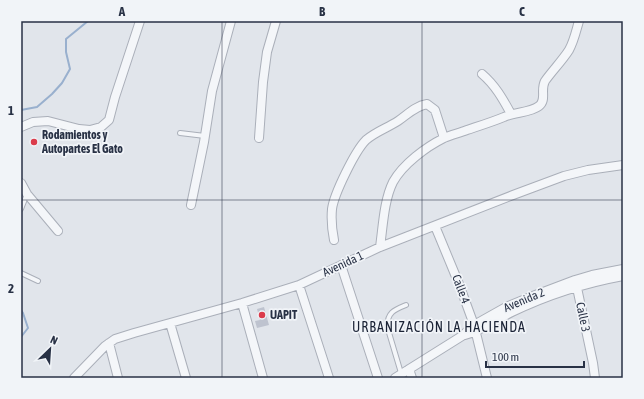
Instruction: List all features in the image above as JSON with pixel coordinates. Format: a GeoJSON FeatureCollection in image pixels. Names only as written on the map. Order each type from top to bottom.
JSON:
{"type":"FeatureCollection","features":[{"type":"Feature","properties":{"kind":"street"},"geometry":{"type":"LineString","coordinates":[[21,127],[34,122],[48,121],[79,129],[90,130],[101,127],[109,120],[140,21]]}},
{"type":"Feature","properties":{"kind":"street"},"geometry":{"type":"LineString","coordinates":[[191,205],[205,136],[212,91],[231,21]]}},
{"type":"Feature","properties":{"kind":"street"},"geometry":{"type":"LineString","coordinates":[[259,138],[263,82],[267,52],[276,21]]}},
{"type":"Feature","properties":{"kind":"street"},"geometry":{"type":"LineString","coordinates":[[380,247],[386,203],[393,182],[401,170],[420,153],[444,138],[511,114],[534,109],[540,106],[544,98],[542,87],[568,50],[579,21]]}},
{"type":"Feature","properties":{"kind":"street"},"geometry":{"type":"LineString","coordinates":[[482,74],[495,87],[511,114]]}},
{"type":"Feature","properties":{"kind":"street"},"geometry":{"type":"LineString","coordinates":[[334,240],[331,224],[334,199],[354,158],[365,142],[372,136],[397,122],[414,109],[427,104],[435,110],[444,138]]}},
{"type":"Feature","properties":{"kind":"street","name":"Avenida 1"},"geometry":{"type":"LineString","coordinates":[[74,378],[104,346],[115,339],[242,303],[299,285],[380,247],[513,194],[564,176],[588,170],[623,165]]}},
{"type":"Feature","properties":{"kind":"street"},"geometry":{"type":"LineString","coordinates":[[21,183],[27,194],[58,232]]}},
{"type":"Feature","properties":{"kind":"street","name":"Calle 4"},"geometry":{"type":"LineString","coordinates":[[435,226],[459,284],[474,328],[487,378]]}},
{"type":"Feature","properties":{"kind":"street"},"geometry":{"type":"LineString","coordinates":[[341,265],[378,378]]}},
{"type":"Feature","properties":{"kind":"street"},"geometry":{"type":"LineString","coordinates":[[401,377],[410,369],[474,328],[544,298],[592,275],[623,269]]}},
{"type":"Feature","properties":{"kind":"street"},"geometry":{"type":"LineString","coordinates":[[576,283],[623,276]]}},
{"type":"Feature","properties":{"kind":"street","name":"Calle 3"},"geometry":{"type":"LineString","coordinates":[[576,283],[595,378]]}},
{"type":"Feature","properties":{"kind":"street"},"geometry":{"type":"LineString","coordinates":[[299,285],[329,378]]}},
{"type":"Feature","properties":{"kind":"street"},"geometry":{"type":"LineString","coordinates":[[242,303],[263,378]]}},
{"type":"Feature","properties":{"kind":"street"},"geometry":{"type":"LineString","coordinates":[[170,323],[186,378]]}},
{"type":"Feature","properties":{"kind":"street"},"geometry":{"type":"LineString","coordinates":[[109,343],[118,378]]}},
{"type":"Feature","properties":{"kind":"street"},"geometry":{"type":"LineString","coordinates":[[410,369],[412,378]]}},
{"type":"Feature","properties":{"kind":"lane"},"geometry":{"type":"LineString","coordinates":[[180,133],[205,136]]}},
{"type":"Feature","properties":{"kind":"lane"},"geometry":{"type":"LineString","coordinates":[[21,209],[27,194]]}},
{"type":"Feature","properties":{"kind":"lane"},"geometry":{"type":"LineString","coordinates":[[21,273],[38,281]]}},
{"type":"Feature","properties":{"kind":"lane"},"geometry":{"type":"LineString","coordinates":[[401,377],[387,326],[387,319],[393,310],[406,305]]}},
{"type":"Feature","properties":{"kind":"building","name":"UAPIT"},"geometry":{"type":"Polygon","coordinates":[[[264,307],[269,325],[257,328],[255,321],[260,320],[257,309],[264,307]]]}},
{"type":"Feature","properties":{"kind":"waterway"},"geometry":{"type":"LineString","coordinates":[[21,110],[37,107],[62,83],[70,69],[66,52],[66,39],[88,21]]}},
{"type":"Feature","properties":{"kind":"waterway"},"geometry":{"type":"LineString","coordinates":[[21,310],[28,328],[21,337]]}},
{"type":"Feature","properties":{"kind":"place","name":"Rodamientos y Autopartes El Gato"},"geometry":{"type":"Point","coordinates":[34,142]}},
{"type":"Feature","properties":{"kind":"place","name":"UAPIT"},"geometry":{"type":"Point","coordinates":[262,315]}},
{"type":"Feature","properties":{"kind":"district","name":"URBANIZACIÓN LA HACIENDA"},"geometry":{"type":"Point","coordinates":[439,327]}}]}
